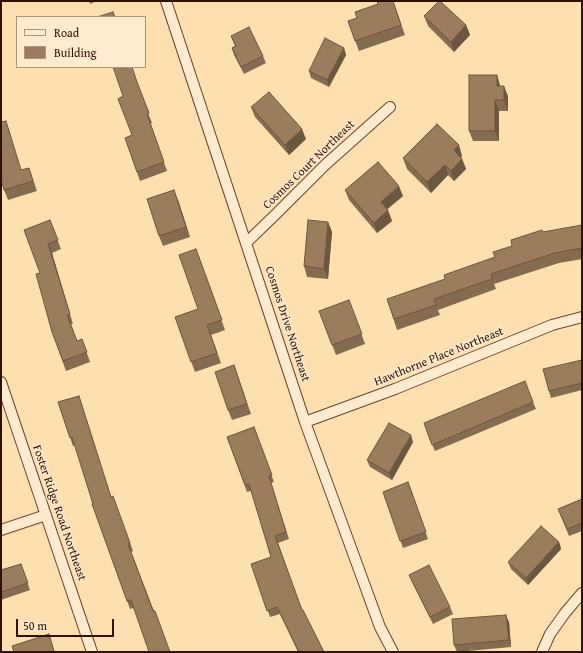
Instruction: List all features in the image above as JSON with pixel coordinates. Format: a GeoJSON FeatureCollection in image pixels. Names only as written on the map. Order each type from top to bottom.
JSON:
{"type":"FeatureCollection","features":[{"type":"Feature","properties":{"kind":"street","name":"Cosmos Drive Northeast"},"geometry":{"type":"LineString","coordinates":[[166,1],[305,422],[380,627],[393,652]]}},
{"type":"Feature","properties":{"kind":"street","name":"Cosmos Court Northeast"},"geometry":{"type":"LineString","coordinates":[[246,242],[325,165],[390,107]]}},
{"type":"Feature","properties":{"kind":"street","name":"Hawthorne Place Northeast"},"geometry":{"type":"LineString","coordinates":[[305,422],[395,389],[552,325],[582,316]]}},
{"type":"Feature","properties":{"kind":"street","name":"Foster Ridge Road Northeast"},"geometry":{"type":"LineString","coordinates":[[1,382],[92,652]]}},
{"type":"Feature","properties":{"kind":"street"},"geometry":{"type":"LineString","coordinates":[[1,530],[46,515]]}},
{"type":"Feature","properties":{"kind":"street"},"geometry":{"type":"LineString","coordinates":[[542,652],[550,634],[565,612],[582,593]]}},
{"type":"Feature","properties":{"kind":"building"},"geometry":{"type":"Polygon","coordinates":[[[377,1],[393,1],[401,25],[355,41],[348,21],[357,18],[355,12],[378,4],[377,1]]]}},
{"type":"Feature","properties":{"kind":"building"},"geometry":{"type":"Polygon","coordinates":[[[439,1],[466,25],[451,42],[424,16],[439,1]]]}},
{"type":"Feature","properties":{"kind":"building"},"geometry":{"type":"Polygon","coordinates":[[[113,12],[115,16],[100,16],[113,12]]]}},
{"type":"Feature","properties":{"kind":"building"},"geometry":{"type":"Polygon","coordinates":[[[249,27],[263,56],[241,67],[232,48],[236,46],[231,36],[249,27]]]}},
{"type":"Feature","properties":{"kind":"building"},"geometry":{"type":"Polygon","coordinates":[[[325,38],[344,48],[327,80],[309,71],[325,38]]]}},
{"type":"Feature","properties":{"kind":"building"},"geometry":{"type":"Polygon","coordinates":[[[113,68],[132,68],[149,113],[147,114],[164,162],[137,172],[125,138],[132,135],[118,99],[123,96],[113,68]]]}},
{"type":"Feature","properties":{"kind":"building"},"geometry":{"type":"Polygon","coordinates":[[[469,75],[497,75],[497,86],[504,86],[504,100],[495,100],[495,131],[469,131],[469,75]]]}},
{"type":"Feature","properties":{"kind":"building"},"geometry":{"type":"Polygon","coordinates":[[[269,92],[302,129],[285,145],[251,107],[269,92]]]}},
{"type":"Feature","properties":{"kind":"building"},"geometry":{"type":"Polygon","coordinates":[[[6,121],[21,170],[29,168],[33,181],[4,190],[1,179],[1,122],[6,121]]]}},
{"type":"Feature","properties":{"kind":"building"},"geometry":{"type":"Polygon","coordinates":[[[437,124],[459,145],[454,150],[462,159],[451,171],[445,165],[427,182],[403,158],[437,124]]]}},
{"type":"Feature","properties":{"kind":"building"},"geometry":{"type":"Polygon","coordinates":[[[378,162],[399,186],[381,202],[388,210],[374,223],[345,190],[378,162]]]}},
{"type":"Feature","properties":{"kind":"building"},"geometry":{"type":"Polygon","coordinates":[[[174,190],[186,227],[159,236],[147,199],[174,190]]]}},
{"type":"Feature","properties":{"kind":"building"},"geometry":{"type":"Polygon","coordinates":[[[50,220],[58,240],[48,244],[70,314],[67,315],[77,341],[82,339],[87,352],[63,361],[52,332],[36,274],[40,273],[24,230],[50,220]]]}},
{"type":"Feature","properties":{"kind":"building"},"geometry":{"type":"Polygon","coordinates":[[[308,220],[328,222],[324,269],[304,266],[308,220]]]}},
{"type":"Feature","properties":{"kind":"building"},"geometry":{"type":"Polygon","coordinates":[[[582,225],[582,248],[555,253],[491,274],[492,279],[434,299],[436,305],[394,319],[387,299],[445,279],[444,275],[495,257],[493,252],[512,246],[511,240],[542,230],[543,232],[582,225]]]}},
{"type":"Feature","properties":{"kind":"building"},"geometry":{"type":"Polygon","coordinates":[[[196,249],[222,320],[207,325],[217,353],[191,362],[175,317],[198,309],[179,255],[196,249]]]}},
{"type":"Feature","properties":{"kind":"building"},"geometry":{"type":"Polygon","coordinates":[[[349,300],[362,334],[332,345],[319,311],[349,300]]]}},
{"type":"Feature","properties":{"kind":"building"},"geometry":{"type":"Polygon","coordinates":[[[582,360],[582,383],[549,391],[543,369],[582,360]]]}},
{"type":"Feature","properties":{"kind":"building"},"geometry":{"type":"Polygon","coordinates":[[[234,365],[247,404],[228,410],[215,372],[234,365]]]}},
{"type":"Feature","properties":{"kind":"building"},"geometry":{"type":"Polygon","coordinates":[[[525,381],[533,402],[432,445],[424,423],[525,381]]]}},
{"type":"Feature","properties":{"kind":"building"},"geometry":{"type":"Polygon","coordinates":[[[79,396],[111,497],[113,496],[130,543],[128,544],[170,652],[149,652],[131,600],[127,601],[92,504],[72,437],[70,438],[58,402],[79,396]]]}},
{"type":"Feature","properties":{"kind":"building"},"geometry":{"type":"Polygon","coordinates":[[[389,423],[411,435],[389,473],[367,460],[389,423]]]}},
{"type":"Feature","properties":{"kind":"building"},"geometry":{"type":"Polygon","coordinates":[[[254,427],[272,475],[269,476],[286,532],[275,536],[302,610],[324,652],[299,652],[277,607],[267,611],[251,564],[271,557],[249,484],[245,485],[227,437],[254,427]]]}},
{"type":"Feature","properties":{"kind":"building"},"geometry":{"type":"Polygon","coordinates":[[[408,482],[426,532],[400,541],[383,492],[408,482]]]}},
{"type":"Feature","properties":{"kind":"building"},"geometry":{"type":"Polygon","coordinates":[[[582,499],[582,523],[567,529],[558,509],[582,499]]]}},
{"type":"Feature","properties":{"kind":"building"},"geometry":{"type":"Polygon","coordinates":[[[541,526],[559,542],[526,578],[508,562],[541,526]]]}},
{"type":"Feature","properties":{"kind":"building"},"geometry":{"type":"Polygon","coordinates":[[[21,564],[28,583],[1,592],[1,570],[21,564]]]}},
{"type":"Feature","properties":{"kind":"building"},"geometry":{"type":"Polygon","coordinates":[[[429,565],[450,607],[430,617],[409,575],[429,565]]]}},
{"type":"Feature","properties":{"kind":"building"},"geometry":{"type":"Polygon","coordinates":[[[506,615],[509,640],[454,645],[452,619],[506,615]]]}},
{"type":"Feature","properties":{"kind":"building"},"geometry":{"type":"Polygon","coordinates":[[[49,634],[54,651],[14,652],[12,646],[49,634]]]}}]}
